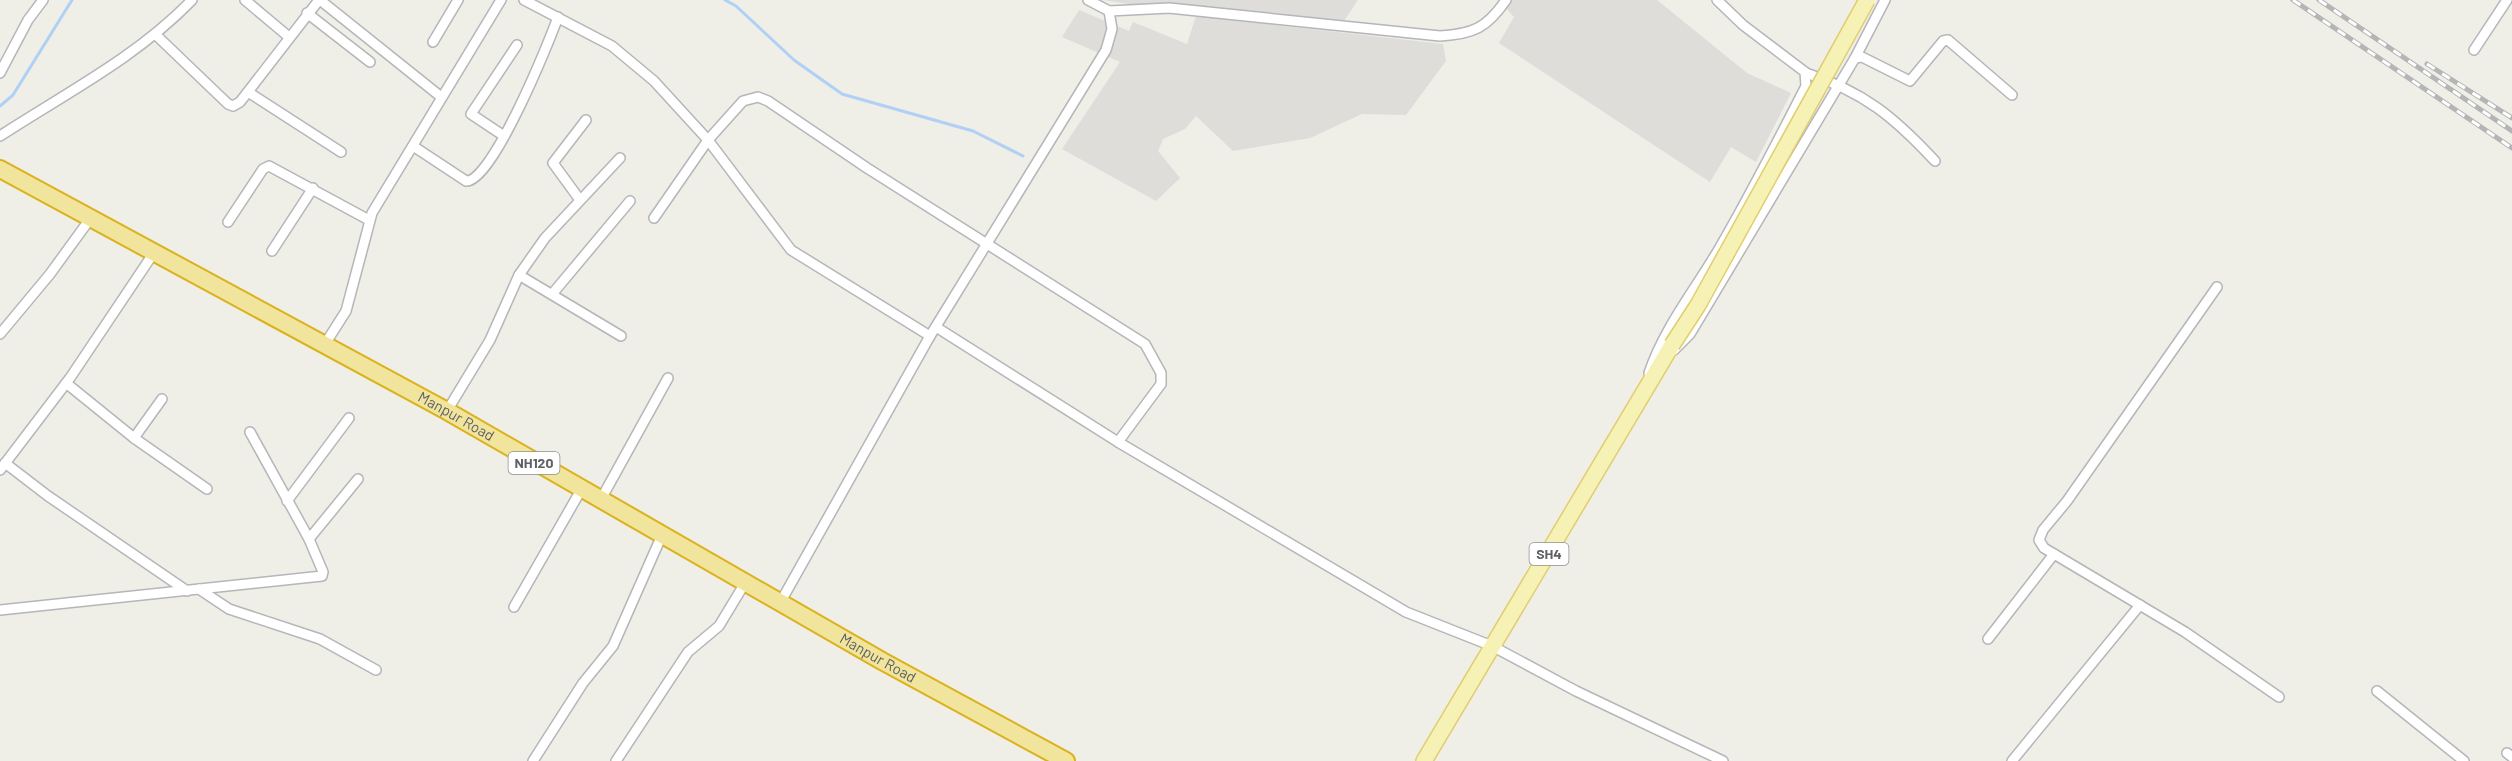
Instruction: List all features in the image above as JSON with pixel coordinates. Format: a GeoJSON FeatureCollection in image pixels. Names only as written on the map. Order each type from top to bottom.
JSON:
{"type":"FeatureCollection","features":[{"type":"Feature","properties":{"kind":"highway","name":"Manpur Road"},"geometry":{"type":"LineString","coordinates":[[2,175],[90,219],[447,411],[780,603],[1066,761]]}},
{"type":"Feature","properties":{"kind":"main road","name":"SH4"},"geometry":{"type":"LineString","coordinates":[[1424,761],[1703,294],[1867,0]]}},
{"type":"Feature","properties":{"kind":"street"},"geometry":{"type":"LineString","coordinates":[[0,73],[28,20],[43,0]]}},
{"type":"Feature","properties":{"kind":"street"},"geometry":{"type":"LineString","coordinates":[[0,136],[135,52],[192,0]]}},
{"type":"Feature","properties":{"kind":"street"},"geometry":{"type":"LineString","coordinates":[[245,0],[289,37]]}},
{"type":"Feature","properties":{"kind":"street"},"geometry":{"type":"LineString","coordinates":[[156,35],[228,104],[237,104],[307,13],[320,0],[441,96]]}},
{"type":"Feature","properties":{"kind":"street"},"geometry":{"type":"LineString","coordinates":[[433,42],[458,0]]}},
{"type":"Feature","properties":{"kind":"street"},"geometry":{"type":"LineString","coordinates":[[325,344],[346,311],[369,220],[441,96],[501,0]]}},
{"type":"Feature","properties":{"kind":"street"},"geometry":{"type":"LineString","coordinates":[[524,0],[612,46],[654,81],[708,140],[791,250],[930,336]]}},
{"type":"Feature","properties":{"kind":"street"},"geometry":{"type":"LineString","coordinates":[[1088,0],[1109,11],[1169,8],[1440,36],[1457,35],[1483,26],[1495,16],[1506,0]]}},
{"type":"Feature","properties":{"kind":"street"},"geometry":{"type":"LineString","coordinates":[[1717,0],[1743,25],[1806,73],[1839,84],[1889,116],[1935,161]]}},
{"type":"Feature","properties":{"kind":"street"},"geometry":{"type":"LineString","coordinates":[[1668,351],[1690,334],[1855,58],[1886,0]]}},
{"type":"Feature","properties":{"kind":"street"},"geometry":{"type":"LineString","coordinates":[[2474,50],[2507,0]]}},
{"type":"Feature","properties":{"kind":"street"},"geometry":{"type":"LineString","coordinates":[[780,603],[930,336],[985,243],[1106,50],[1112,29],[1109,11]]}},
{"type":"Feature","properties":{"kind":"street"},"geometry":{"type":"LineString","coordinates":[[307,13],[370,62]]}},
{"type":"Feature","properties":{"kind":"street"},"geometry":{"type":"LineString","coordinates":[[413,146],[470,182],[476,177],[504,136],[537,71],[558,17]]}},
{"type":"Feature","properties":{"kind":"street"},"geometry":{"type":"LineString","coordinates":[[1855,58],[1860,56],[1910,81],[1941,43],[1948,40],[2012,95]]}},
{"type":"Feature","properties":{"kind":"street"},"geometry":{"type":"LineString","coordinates":[[504,136],[471,114],[517,45]]}},
{"type":"Feature","properties":{"kind":"street"},"geometry":{"type":"LineString","coordinates":[[1646,386],[1653,362],[1669,329],[1718,251],[1762,174],[1806,86],[1806,73]]}},
{"type":"Feature","properties":{"kind":"street"},"geometry":{"type":"LineString","coordinates":[[248,92],[341,152]]}},
{"type":"Feature","properties":{"kind":"street"},"geometry":{"type":"LineString","coordinates":[[654,218],[708,140],[743,101],[758,98],[1145,344],[1161,373],[1161,384],[1118,442]]}},
{"type":"Feature","properties":{"kind":"street"},"geometry":{"type":"LineString","coordinates":[[580,200],[554,163],[586,120]]}},
{"type":"Feature","properties":{"kind":"street"},"geometry":{"type":"LineString","coordinates":[[447,411],[490,340],[519,275],[545,238],[620,158]]}},
{"type":"Feature","properties":{"kind":"street"},"geometry":{"type":"LineString","coordinates":[[228,222],[265,167],[273,167],[369,220]]}},
{"type":"Feature","properties":{"kind":"street"},"geometry":{"type":"LineString","coordinates":[[272,251],[313,188]]}},
{"type":"Feature","properties":{"kind":"street"},"geometry":{"type":"LineString","coordinates":[[553,293],[630,201]]}},
{"type":"Feature","properties":{"kind":"street"},"geometry":{"type":"LineString","coordinates":[[0,334],[51,274],[90,219]]}},
{"type":"Feature","properties":{"kind":"street"},"geometry":{"type":"LineString","coordinates":[[153,254],[66,383],[3,467],[187,591]]}},
{"type":"Feature","properties":{"kind":"street"},"geometry":{"type":"LineString","coordinates":[[519,275],[553,293],[621,336]]}},
{"type":"Feature","properties":{"kind":"street"},"geometry":{"type":"LineString","coordinates":[[2217,287],[2072,495],[2041,534],[2039,543],[2185,632],[2278,697]]}},
{"type":"Feature","properties":{"kind":"street"},"geometry":{"type":"LineString","coordinates":[[936,327],[1118,442],[1406,612],[1492,646],[1576,692],[1723,761]]}},
{"type":"Feature","properties":{"kind":"street"},"geometry":{"type":"LineString","coordinates":[[600,501],[668,378]]}},
{"type":"Feature","properties":{"kind":"street"},"geometry":{"type":"LineString","coordinates":[[66,383],[134,438],[207,489]]}},
{"type":"Feature","properties":{"kind":"street"},"geometry":{"type":"LineString","coordinates":[[134,438],[162,399]]}},
{"type":"Feature","properties":{"kind":"street"},"geometry":{"type":"LineString","coordinates":[[287,501],[349,418]]}},
{"type":"Feature","properties":{"kind":"street"},"geometry":{"type":"LineString","coordinates":[[0,610],[320,577],[323,572],[309,539],[250,432]]}},
{"type":"Feature","properties":{"kind":"street"},"geometry":{"type":"LineString","coordinates":[[309,539],[358,479]]}},
{"type":"Feature","properties":{"kind":"street"},"geometry":{"type":"LineString","coordinates":[[514,607],[581,490]]}},
{"type":"Feature","properties":{"kind":"street"},"geometry":{"type":"LineString","coordinates":[[533,761],[583,683],[613,646],[662,535]]}},
{"type":"Feature","properties":{"kind":"street"},"geometry":{"type":"LineString","coordinates":[[1988,639],[2054,554]]}},
{"type":"Feature","properties":{"kind":"street"},"geometry":{"type":"LineString","coordinates":[[616,761],[693,646],[719,626],[745,583]]}},
{"type":"Feature","properties":{"kind":"street"},"geometry":{"type":"LineString","coordinates":[[199,589],[229,609],[320,639],[376,670]]}},
{"type":"Feature","properties":{"kind":"street"},"geometry":{"type":"LineString","coordinates":[[2012,761],[2140,605]]}},
{"type":"Feature","properties":{"kind":"street"},"geometry":{"type":"LineString","coordinates":[[2377,692],[2464,761]]}},
{"type":"Feature","properties":{"kind":"shaded area"},"geometry":{"type":"Polygon","coordinates":[[[1103,0],[1358,0],[1344,21],[1235,12],[1235,9],[1129,4],[1103,0]]]}},
{"type":"Feature","properties":{"kind":"shaded area"},"geometry":{"type":"Polygon","coordinates":[[[1510,0],[1657,0],[1747,73],[1791,93],[1756,162],[1731,147],[1710,182],[1499,43],[1514,17],[1505,7],[1510,0]]]}},
{"type":"Feature","properties":{"kind":"shaded area"},"geometry":{"type":"Polygon","coordinates":[[[1079,10],[1129,31],[1133,22],[1187,44],[1196,16],[1443,44],[1446,61],[1406,115],[1362,114],[1310,138],[1233,151],[1196,116],[1185,129],[1163,139],[1158,151],[1180,178],[1156,201],[1062,149],[1120,62],[1062,37],[1079,10]]]}},
{"type":"Feature","properties":{"kind":"waterway"},"geometry":{"type":"LineString","coordinates":[[0,106],[13,95],[72,0]]}},
{"type":"Feature","properties":{"kind":"waterway"},"geometry":{"type":"LineString","coordinates":[[725,0],[736,6],[794,60],[842,94],[973,131],[1023,156]]}},
{"type":"Feature","properties":{"kind":"railway"},"geometry":{"type":"LineString","coordinates":[[2293,0],[2512,148]]}},
{"type":"Feature","properties":{"kind":"railway"},"geometry":{"type":"LineString","coordinates":[[2319,0],[2512,131]]}},
{"type":"Feature","properties":{"kind":"railway"},"geometry":{"type":"LineString","coordinates":[[2427,64],[2512,118]]}}]}
